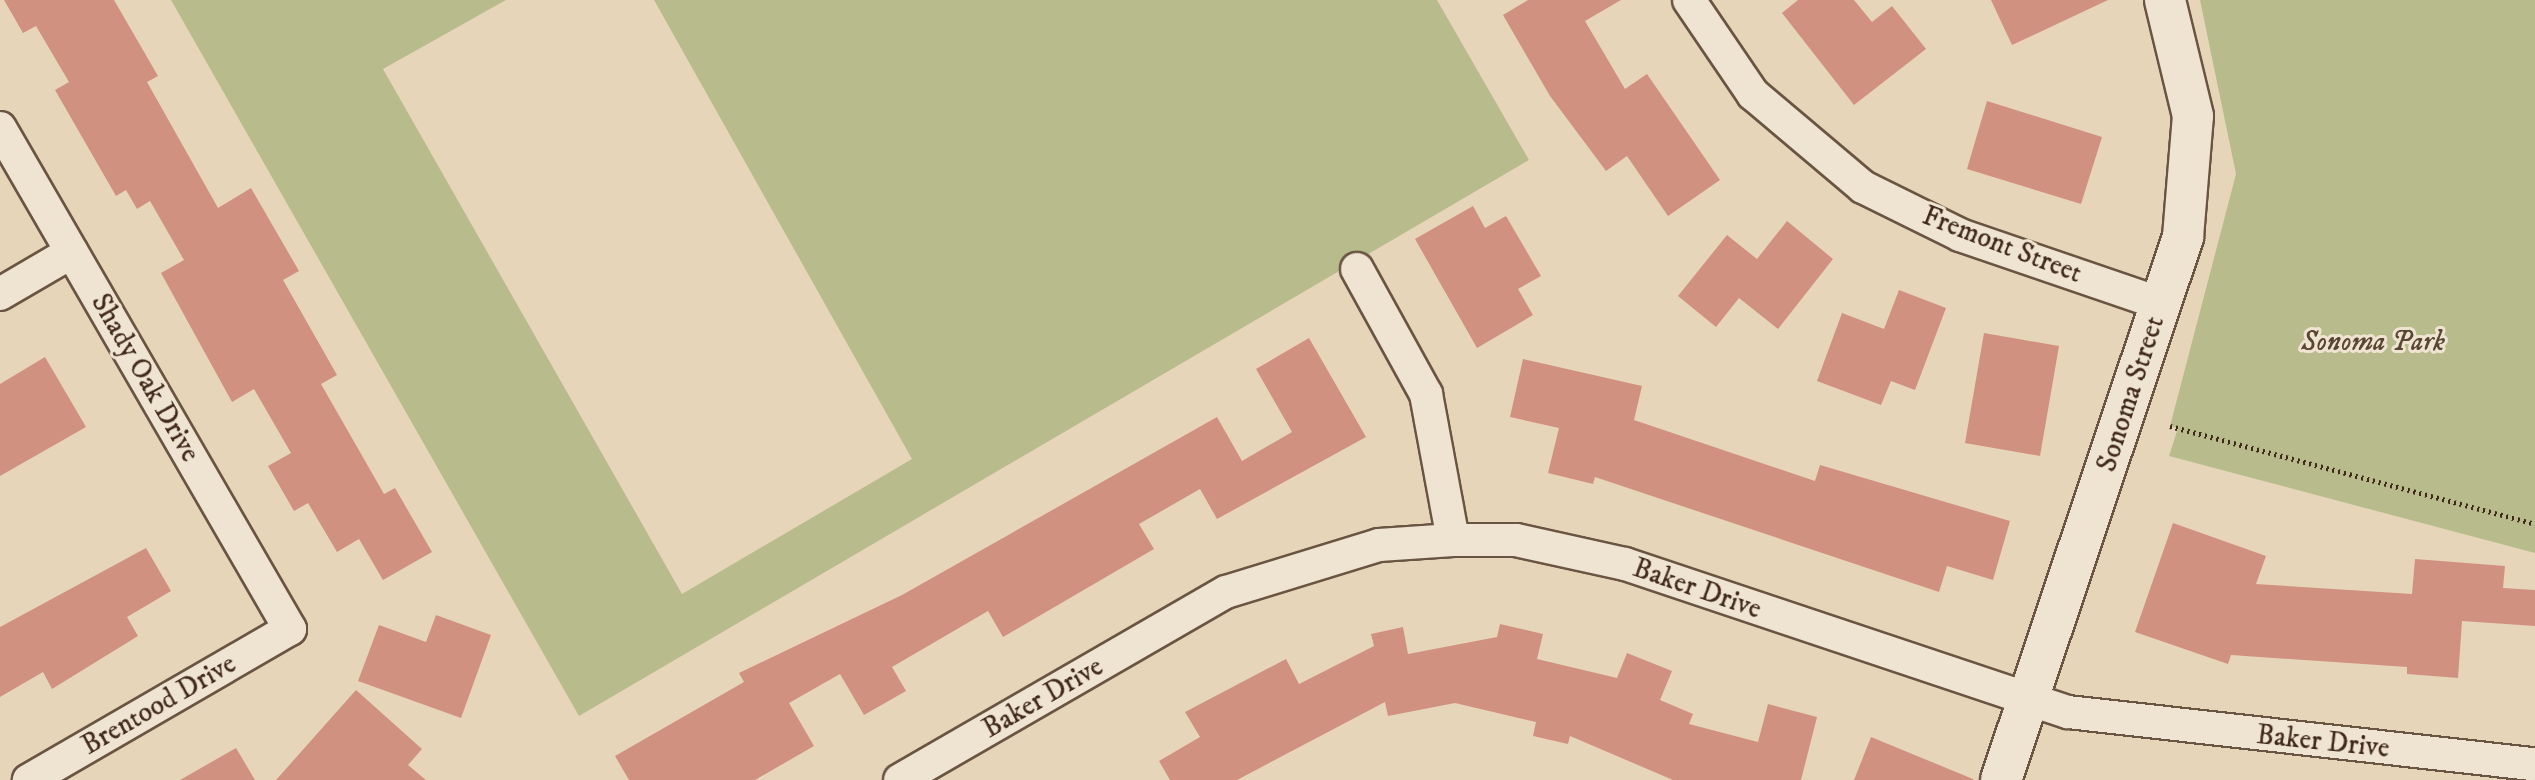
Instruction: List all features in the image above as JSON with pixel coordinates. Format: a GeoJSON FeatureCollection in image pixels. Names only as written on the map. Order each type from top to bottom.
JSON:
{"type":"FeatureCollection","features":[{"type":"Feature","properties":{"kind":"street","name":"Fremont Street"},"geometry":{"type":"LineString","coordinates":[[1689,0],[1753,94],[1863,187],[1960,235],[2161,304]]}},
{"type":"Feature","properties":{"kind":"street","name":"Sonoma Street"},"geometry":{"type":"LineString","coordinates":[[2001,780],[2183,237],[2193,116],[2165,0]]}},
{"type":"Feature","properties":{"kind":"street","name":"Shady Oak Drive"},"geometry":{"type":"LineString","coordinates":[[0,128],[290,629]]}},
{"type":"Feature","properties":{"kind":"street"},"geometry":{"type":"LineString","coordinates":[[0,294],[72,252]]}},
{"type":"Feature","properties":{"kind":"street"},"geometry":{"type":"LineString","coordinates":[[1357,269],[1426,394],[1453,540]]}},
{"type":"Feature","properties":{"kind":"street","name":"Baker Drive"},"geometry":{"type":"LineString","coordinates":[[900,780],[1226,592],[1364,548],[1453,540],[1516,540],[1625,564],[2028,702],[2443,767],[2535,764]]}},
{"type":"Feature","properties":{"kind":"street","name":"Brentood Drive"},"geometry":{"type":"LineString","coordinates":[[29,780],[290,629]]}},
{"type":"Feature","properties":{"kind":"path"},"geometry":{"type":"LineString","coordinates":[[2170,426],[2535,524]]}},
{"type":"Feature","properties":{"kind":"green space"},"geometry":{"type":"Polygon","coordinates":[[[171,0],[506,0],[383,69],[682,594],[912,459],[654,0],[1437,0],[1529,160],[579,716],[171,0]]]}},
{"type":"Feature","properties":{"kind":"green space","name":"Sonoma Park"},"geometry":{"type":"Polygon","coordinates":[[[2200,0],[2535,0],[2535,553],[2169,456],[2178,428],[2170,426],[2236,174],[2200,0]]]}},
{"type":"Feature","properties":{"kind":"building"},"geometry":{"type":"Polygon","coordinates":[[[4,0],[114,0],[158,76],[147,82],[218,208],[251,188],[299,271],[283,280],[337,375],[321,384],[384,494],[395,488],[432,552],[383,580],[359,539],[337,552],[308,503],[294,511],[268,466],[291,453],[254,389],[232,402],[161,273],[184,260],[150,201],[137,209],[126,190],[116,196],[55,90],[69,82],[36,26],[23,33],[4,0]]]}},
{"type":"Feature","properties":{"kind":"building"},"geometry":{"type":"Polygon","coordinates":[[[1528,0],[1621,0],[1585,21],[1625,89],[1647,74],[1720,180],[1668,216],[1627,156],[1606,171],[1550,96],[1503,15],[1528,0]]]}},
{"type":"Feature","properties":{"kind":"building"},"geometry":{"type":"Polygon","coordinates":[[[1798,0],[1854,0],[1872,22],[1892,6],[1926,49],[1854,105],[1782,13],[1798,0]]]}},
{"type":"Feature","properties":{"kind":"building"},"geometry":{"type":"Polygon","coordinates":[[[1991,0],[2108,0],[2012,45],[1991,0]]]}},
{"type":"Feature","properties":{"kind":"building"},"geometry":{"type":"Polygon","coordinates":[[[1987,101],[2102,137],[2081,204],[1967,169],[1987,101]]]}},
{"type":"Feature","properties":{"kind":"building"},"geometry":{"type":"Polygon","coordinates":[[[1473,206],[1485,228],[1506,216],[1541,276],[1518,289],[1533,315],[1477,348],[1415,239],[1473,206]]]}},
{"type":"Feature","properties":{"kind":"building"},"geometry":{"type":"Polygon","coordinates":[[[1787,221],[1833,259],[1778,329],[1739,298],[1716,327],[1678,296],[1727,235],[1757,259],[1787,221]]]}},
{"type":"Feature","properties":{"kind":"building"},"geometry":{"type":"Polygon","coordinates":[[[1899,290],[1946,308],[1915,390],[1891,381],[1881,405],[1817,381],[1842,313],[1884,329],[1899,290]]]}},
{"type":"Feature","properties":{"kind":"building"},"geometry":{"type":"Polygon","coordinates":[[[1984,333],[2059,346],[2040,456],[1965,443],[1984,333]]]}},
{"type":"Feature","properties":{"kind":"building"},"geometry":{"type":"Polygon","coordinates":[[[1309,338],[1366,437],[1217,519],[1200,489],[1139,524],[1154,549],[1003,637],[988,611],[892,667],[906,691],[864,715],[840,674],[789,703],[814,746],[755,780],[629,780],[615,756],[744,682],[739,673],[902,595],[1217,417],[1242,461],[1292,432],[1256,369],[1309,338]]]}},
{"type":"Feature","properties":{"kind":"building"},"geometry":{"type":"Polygon","coordinates":[[[45,357],[86,427],[0,476],[0,384],[45,357]]]}},
{"type":"Feature","properties":{"kind":"building"},"geometry":{"type":"Polygon","coordinates":[[[1523,359],[1642,386],[1634,420],[1815,481],[1820,465],[2010,521],[1993,580],[1947,566],[1939,592],[1595,477],[1593,484],[1548,473],[1559,428],[1510,417],[1523,359]]]}},
{"type":"Feature","properties":{"kind":"building"},"geometry":{"type":"Polygon","coordinates":[[[2173,523],[2266,556],[2256,584],[2412,594],[2415,559],[2505,566],[2503,588],[2535,590],[2535,626],[2462,621],[2458,678],[2407,674],[2407,667],[2231,655],[2228,664],[2135,632],[2173,523]]]}},
{"type":"Feature","properties":{"kind":"building"},"geometry":{"type":"Polygon","coordinates":[[[146,548],[171,591],[127,617],[138,636],[52,689],[43,672],[0,697],[0,627],[146,548]]]}},
{"type":"Feature","properties":{"kind":"building"},"geometry":{"type":"Polygon","coordinates":[[[436,615],[491,635],[461,718],[358,681],[379,625],[426,642],[436,615]]]}},
{"type":"Feature","properties":{"kind":"building"},"geometry":{"type":"Polygon","coordinates":[[[1500,624],[1543,634],[1537,659],[1617,678],[1627,653],[1672,671],[1660,700],[1693,714],[1689,724],[1758,742],[1768,704],[1817,717],[1801,780],[1673,780],[1570,736],[1568,744],[1533,736],[1536,722],[1455,703],[1388,716],[1385,702],[1237,780],[1170,780],[1159,761],[1200,737],[1185,712],[1286,659],[1299,684],[1374,646],[1371,634],[1403,627],[1408,654],[1497,637],[1500,624]]]}},
{"type":"Feature","properties":{"kind":"building"},"geometry":{"type":"Polygon","coordinates":[[[356,690],[422,749],[408,765],[426,780],[276,780],[356,690]]]}},
{"type":"Feature","properties":{"kind":"building"},"geometry":{"type":"Polygon","coordinates":[[[1871,737],[1973,779],[1973,780],[1854,780],[1871,737]]]}},
{"type":"Feature","properties":{"kind":"building"},"geometry":{"type":"Polygon","coordinates":[[[236,748],[255,780],[180,780],[236,748]]]}}]}
